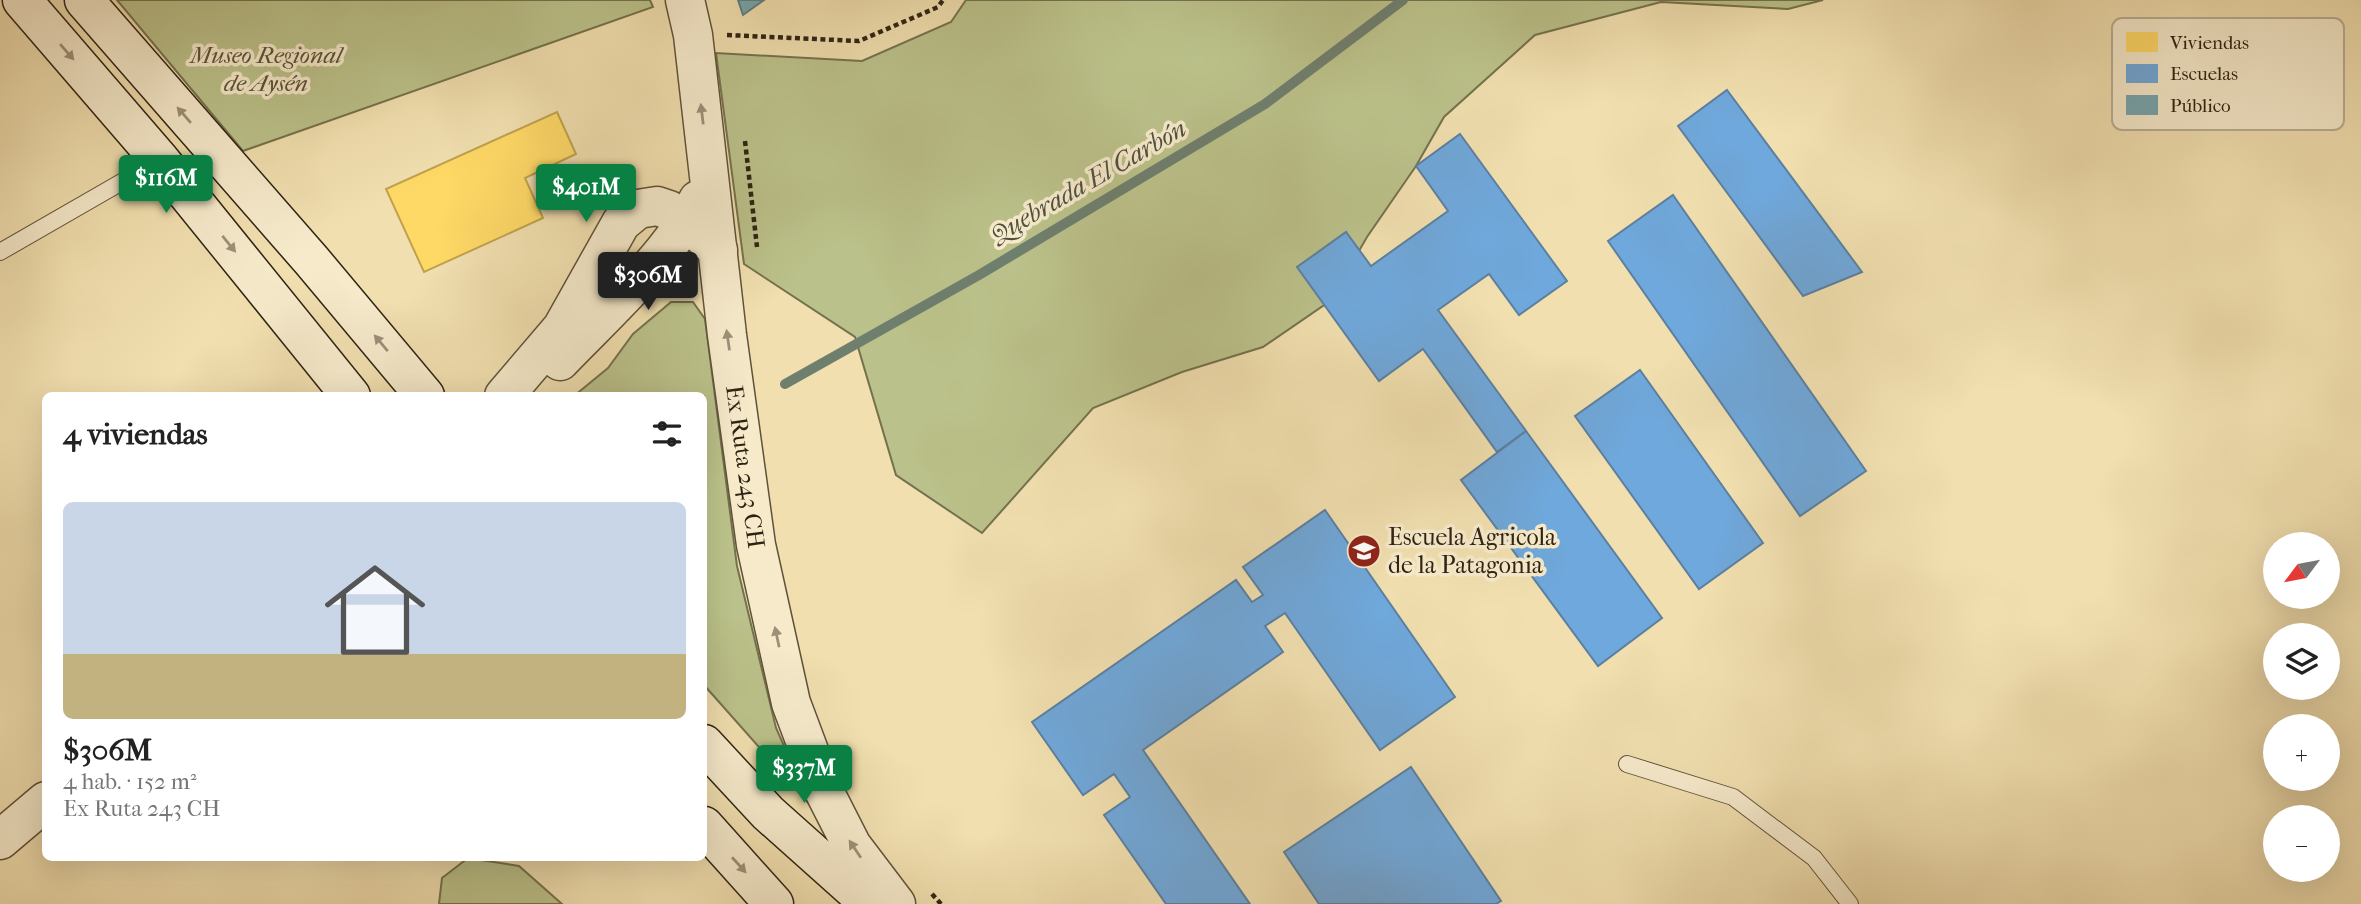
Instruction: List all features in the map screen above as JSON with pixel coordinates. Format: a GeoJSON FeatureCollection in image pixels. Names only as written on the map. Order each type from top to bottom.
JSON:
{"type":"FeatureCollection","features":[{"type":"Feature","properties":{"kind":"street"},"geometry":{"type":"LineString","coordinates":[[22,0],[160,160],[348,392]]}},
{"type":"Feature","properties":{"kind":"street"},"geometry":{"type":"LineString","coordinates":[[83,0],[312,261],[422,392]]}},
{"type":"Feature","properties":{"kind":"street","name":"Ex Ruta 243 CH"},"geometry":{"type":"LineString","coordinates":[[689,17],[756,545],[791,703],[824,791],[852,846],[914,899]]}},
{"type":"Feature","properties":{"kind":"street"},"geometry":{"type":"LineString","coordinates":[[526,392],[629,288],[687,222],[709,179]]}},
{"type":"Feature","properties":{"kind":"street"},"geometry":{"type":"LineString","coordinates":[[506,392],[562,328],[621,223],[638,209],[657,206],[669,210],[718,250]]}},
{"type":"Feature","properties":{"kind":"street"},"geometry":{"type":"LineString","coordinates":[[707,747],[768,813],[870,904]]}},
{"type":"Feature","properties":{"kind":"street"},"geometry":{"type":"LineString","coordinates":[[0,840],[42,804]]}},
{"type":"Feature","properties":{"kind":"street"},"geometry":{"type":"LineString","coordinates":[[707,829],[774,904]]}},
{"type":"Feature","properties":{"kind":"lane"},"geometry":{"type":"LineString","coordinates":[[0,252],[160,160]]}},
{"type":"Feature","properties":{"kind":"lane"},"geometry":{"type":"LineString","coordinates":[[1627,764],[1733,797],[1814,858],[1850,904]]}},
{"type":"Feature","properties":{"kind":"path"},"geometry":{"type":"LineString","coordinates":[[689,17],[732,36],[859,41],[938,7],[943,0]]}},
{"type":"Feature","properties":{"kind":"path"},"geometry":{"type":"LineString","coordinates":[[730,23],[732,36]]}},
{"type":"Feature","properties":{"kind":"path"},"geometry":{"type":"LineString","coordinates":[[744,132],[758,256]]}},
{"type":"Feature","properties":{"kind":"path"},"geometry":{"type":"LineString","coordinates":[[914,899],[940,904]]}},
{"type":"Feature","properties":{"kind":"green space","name":"Museo Regional de Aysén"},"geometry":{"type":"Polygon","coordinates":[[[117,0],[650,0],[653,7],[243,151],[117,0]]]}},
{"type":"Feature","properties":{"kind":"green space"},"geometry":{"type":"Polygon","coordinates":[[[966,0],[1823,0],[1788,9],[1661,2],[1535,35],[1444,117],[1416,166],[1367,237],[1330,301],[1263,347],[1182,372],[1093,408],[982,533],[896,475],[855,337],[744,264],[716,53],[862,61],[951,22],[966,0]]]}},
{"type":"Feature","properties":{"kind":"green space"},"geometry":{"type":"Polygon","coordinates":[[[671,302],[693,302],[705,319],[737,566],[776,728],[811,806],[707,688],[707,392],[579,392],[608,368],[633,334],[671,302]]]}},
{"type":"Feature","properties":{"kind":"green space"},"geometry":{"type":"Polygon","coordinates":[[[464,861],[519,866],[562,904],[439,904],[442,878],[464,861]]]}},
{"type":"Feature","properties":{"kind":"building: Viviendas"},"geometry":{"type":"Polygon","coordinates":[[[557,112],[576,154],[525,178],[543,218],[424,272],[386,189],[557,112]]]}},
{"type":"Feature","properties":{"kind":"building: Escuelas"},"geometry":{"type":"Polygon","coordinates":[[[1727,90],[1862,272],[1803,296],[1678,126],[1727,90]]]}},
{"type":"Feature","properties":{"kind":"building: Escuelas"},"geometry":{"type":"Polygon","coordinates":[[[1460,134],[1567,281],[1519,315],[1489,274],[1438,310],[1526,431],[1497,452],[1423,349],[1379,381],[1297,267],[1346,232],[1371,266],[1448,211],[1416,166],[1460,134]]]}},
{"type":"Feature","properties":{"kind":"building: Escuelas"},"geometry":{"type":"Polygon","coordinates":[[[1673,195],[1866,471],[1800,516],[1608,241],[1673,195]]]}},
{"type":"Feature","properties":{"kind":"building: Escuelas"},"geometry":{"type":"Polygon","coordinates":[[[1640,370],[1763,543],[1699,589],[1575,416],[1640,370]]]}},
{"type":"Feature","properties":{"kind":"building: Escuelas"},"geometry":{"type":"Polygon","coordinates":[[[1526,431],[1662,618],[1598,666],[1461,480],[1526,431]]]}},
{"type":"Feature","properties":{"kind":"building: Escuelas"},"geometry":{"type":"Polygon","coordinates":[[[1325,510],[1455,697],[1380,750],[1285,613],[1265,626],[1283,652],[1143,750],[1250,904],[1166,904],[1104,815],[1130,797],[1114,774],[1083,795],[1032,722],[1236,580],[1252,602],[1263,595],[1243,567],[1325,510]]]}},
{"type":"Feature","properties":{"kind":"building: Escuelas"},"geometry":{"type":"Polygon","coordinates":[[[1411,767],[1501,901],[1496,904],[1319,904],[1284,852],[1411,767]]]}},
{"type":"Feature","properties":{"kind":"building: Público"},"geometry":{"type":"Polygon","coordinates":[[[738,0],[764,0],[743,15],[738,0]]]}},
{"type":"Feature","properties":{"kind":"waterway","name":"Quebrada El Carbón"},"geometry":{"type":"LineString","coordinates":[[785,384],[979,275],[1265,104],[1403,0]]}},
{"type":"Feature","properties":{"kind":"place","name":"Escuela Agricola de la Patagonia"},"geometry":{"type":"Point","coordinates":[1364,551]}}]}
